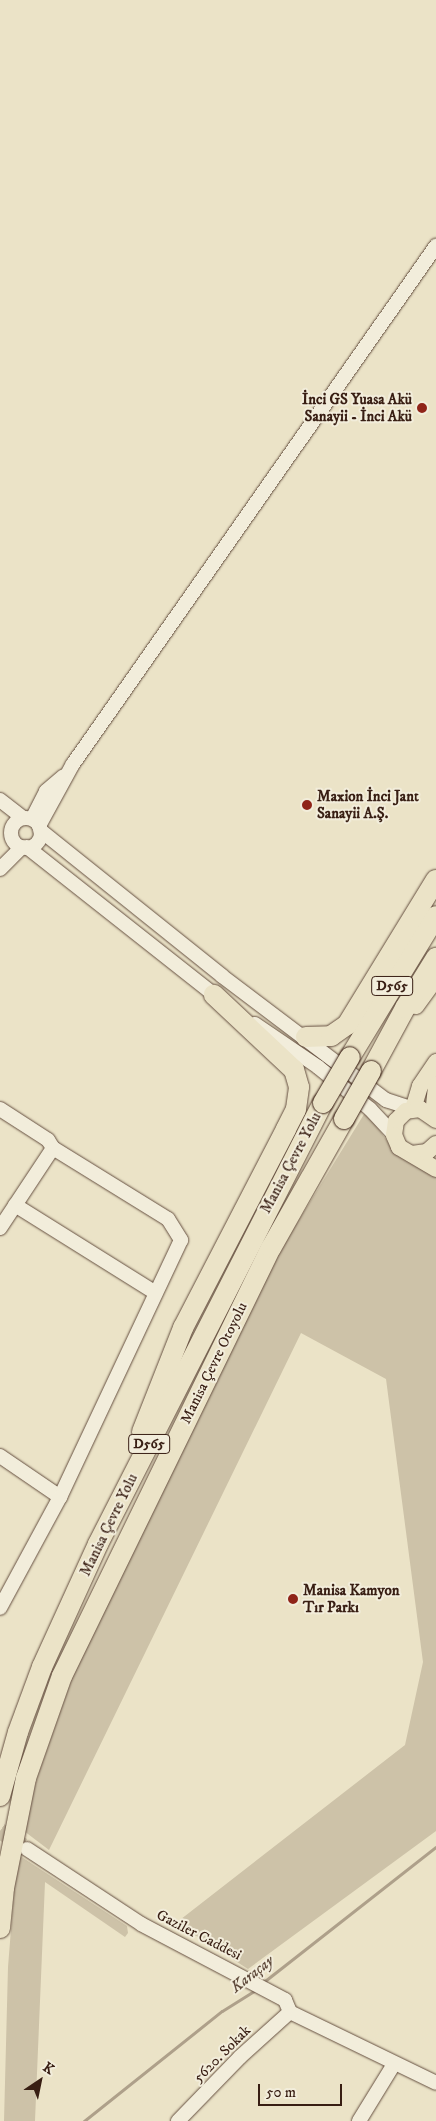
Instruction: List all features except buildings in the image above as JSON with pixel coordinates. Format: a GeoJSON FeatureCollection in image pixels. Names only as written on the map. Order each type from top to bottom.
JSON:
{"type":"FeatureCollection","features":[{"type":"Feature","properties":{"kind":"highway"},"geometry":{"type":"LineString","coordinates":[[306,1037],[331,1036],[346,1025],[436,880]]}},
{"type":"Feature","properties":{"kind":"highway","name":"Manisa Çevre Yolu"},"geometry":{"type":"LineString","coordinates":[[0,1796],[18,1732],[42,1667],[98,1544],[323,1103],[436,916]]}},
{"type":"Feature","properties":{"kind":"highway","name":"Manisa Çevre Yolu"},"geometry":{"type":"LineString","coordinates":[[344,1119],[404,1008],[436,958]]}},
{"type":"Feature","properties":{"kind":"highway"},"geometry":{"type":"LineString","coordinates":[[98,1544],[183,1328],[296,1109],[300,1087],[294,1070],[214,995]]}},
{"type":"Feature","properties":{"kind":"highway","name":"Manisa Çevre Otoyolu"},"geometry":{"type":"LineString","coordinates":[[0,1928],[4,1888],[26,1778],[62,1676],[270,1248],[344,1119]]}},
{"type":"Feature","properties":{"kind":"main road"},"geometry":{"type":"LineString","coordinates":[[383,1050],[436,978]]}},
{"type":"Feature","properties":{"kind":"main road"},"geometry":{"type":"LineString","coordinates":[[436,1062],[420,1086],[413,1109],[396,1121],[394,1134],[399,1147],[436,1169]]}},
{"type":"Feature","properties":{"kind":"main road"},"geometry":{"type":"LineString","coordinates":[[413,1109],[434,1118],[436,1084]]}},
{"type":"Feature","properties":{"kind":"main road"},"geometry":{"type":"LineString","coordinates":[[412,1154],[427,1152],[436,1144]]}},
{"type":"Feature","properties":{"kind":"street"},"geometry":{"type":"LineString","coordinates":[[33,823],[436,246]]}},
{"type":"Feature","properties":{"kind":"street"},"geometry":{"type":"LineString","coordinates":[[0,800],[33,823],[222,976],[306,1037],[386,1100],[413,1109]]}},
{"type":"Feature","properties":{"kind":"street"},"geometry":{"type":"LineString","coordinates":[[0,869],[15,838],[14,823],[33,823]]}},
{"type":"Feature","properties":{"kind":"street"},"geometry":{"type":"LineString","coordinates":[[15,838],[39,839],[33,823]]}},
{"type":"Feature","properties":{"kind":"street"},"geometry":{"type":"LineString","coordinates":[[0,864],[15,838]]}},
{"type":"Feature","properties":{"kind":"street"},"geometry":{"type":"LineString","coordinates":[[15,838],[214,995],[318,1067],[370,1109],[394,1134]]}},
{"type":"Feature","properties":{"kind":"street"},"geometry":{"type":"LineString","coordinates":[[0,1109],[48,1140],[53,1148],[168,1219],[181,1240],[60,1497],[0,1608]]}},
{"type":"Feature","properties":{"kind":"street"},"geometry":{"type":"LineString","coordinates":[[0,1228],[53,1148]]}},
{"type":"Feature","properties":{"kind":"street"},"geometry":{"type":"LineString","coordinates":[[15,1205],[156,1293]]}},
{"type":"Feature","properties":{"kind":"street"},"geometry":{"type":"LineString","coordinates":[[0,1456],[60,1497]]}},
{"type":"Feature","properties":{"kind":"street","name":"Gaziler Caddesi"},"geometry":{"type":"LineString","coordinates":[[27,1849],[141,1924],[232,1970],[287,2006],[394,2064],[436,2083]]}},
{"type":"Feature","properties":{"kind":"street","name":"5620. Sokak"},"geometry":{"type":"LineString","coordinates":[[178,2121],[287,2006]]}},
{"type":"Feature","properties":{"kind":"street"},"geometry":{"type":"LineString","coordinates":[[359,2121],[394,2064]]}},
{"type":"Feature","properties":{"kind":"shaded area"},"geometry":{"type":"Polygon","coordinates":[[[366,1111],[392,1148],[436,1173],[436,1831],[248,1969],[176,1923],[405,1745],[423,1662],[386,1379],[301,1333],[49,1850],[24,1831],[37,1778],[75,1670],[278,1254],[366,1111]]]}},
{"type":"Feature","properties":{"kind":"shaded area"},"geometry":{"type":"Polygon","coordinates":[[[17,1854],[127,1926],[128,1933],[125,1937],[45,1882],[35,2121],[4,2121],[8,1967],[17,1854]]]}},
{"type":"Feature","properties":{"kind":"waterway","name":"Karaçay"},"geometry":{"type":"LineString","coordinates":[[261,1984],[436,1847]]}},
{"type":"Feature","properties":{"kind":"waterway","name":"Karaçay"},"geometry":{"type":"LineString","coordinates":[[84,2121],[222,2011],[255,1990]]}},
{"type":"Feature","properties":{"kind":"tunnel"},"geometry":{"type":"LineString","coordinates":[[0,1831],[23,1846]]}},
{"type":"Feature","properties":{"kind":"place","name":"İnci GS Yuasa Akü Sanayii - İnci Akü"},"geometry":{"type":"Point","coordinates":[422,408]}},
{"type":"Feature","properties":{"kind":"place","name":"Maxion İnci Jant Sanayii A.Ş."},"geometry":{"type":"Point","coordinates":[307,805]}},
{"type":"Feature","properties":{"kind":"place","name":"Manisa Kamyon Tır Parkı"},"geometry":{"type":"Point","coordinates":[293,1599]}}]}
